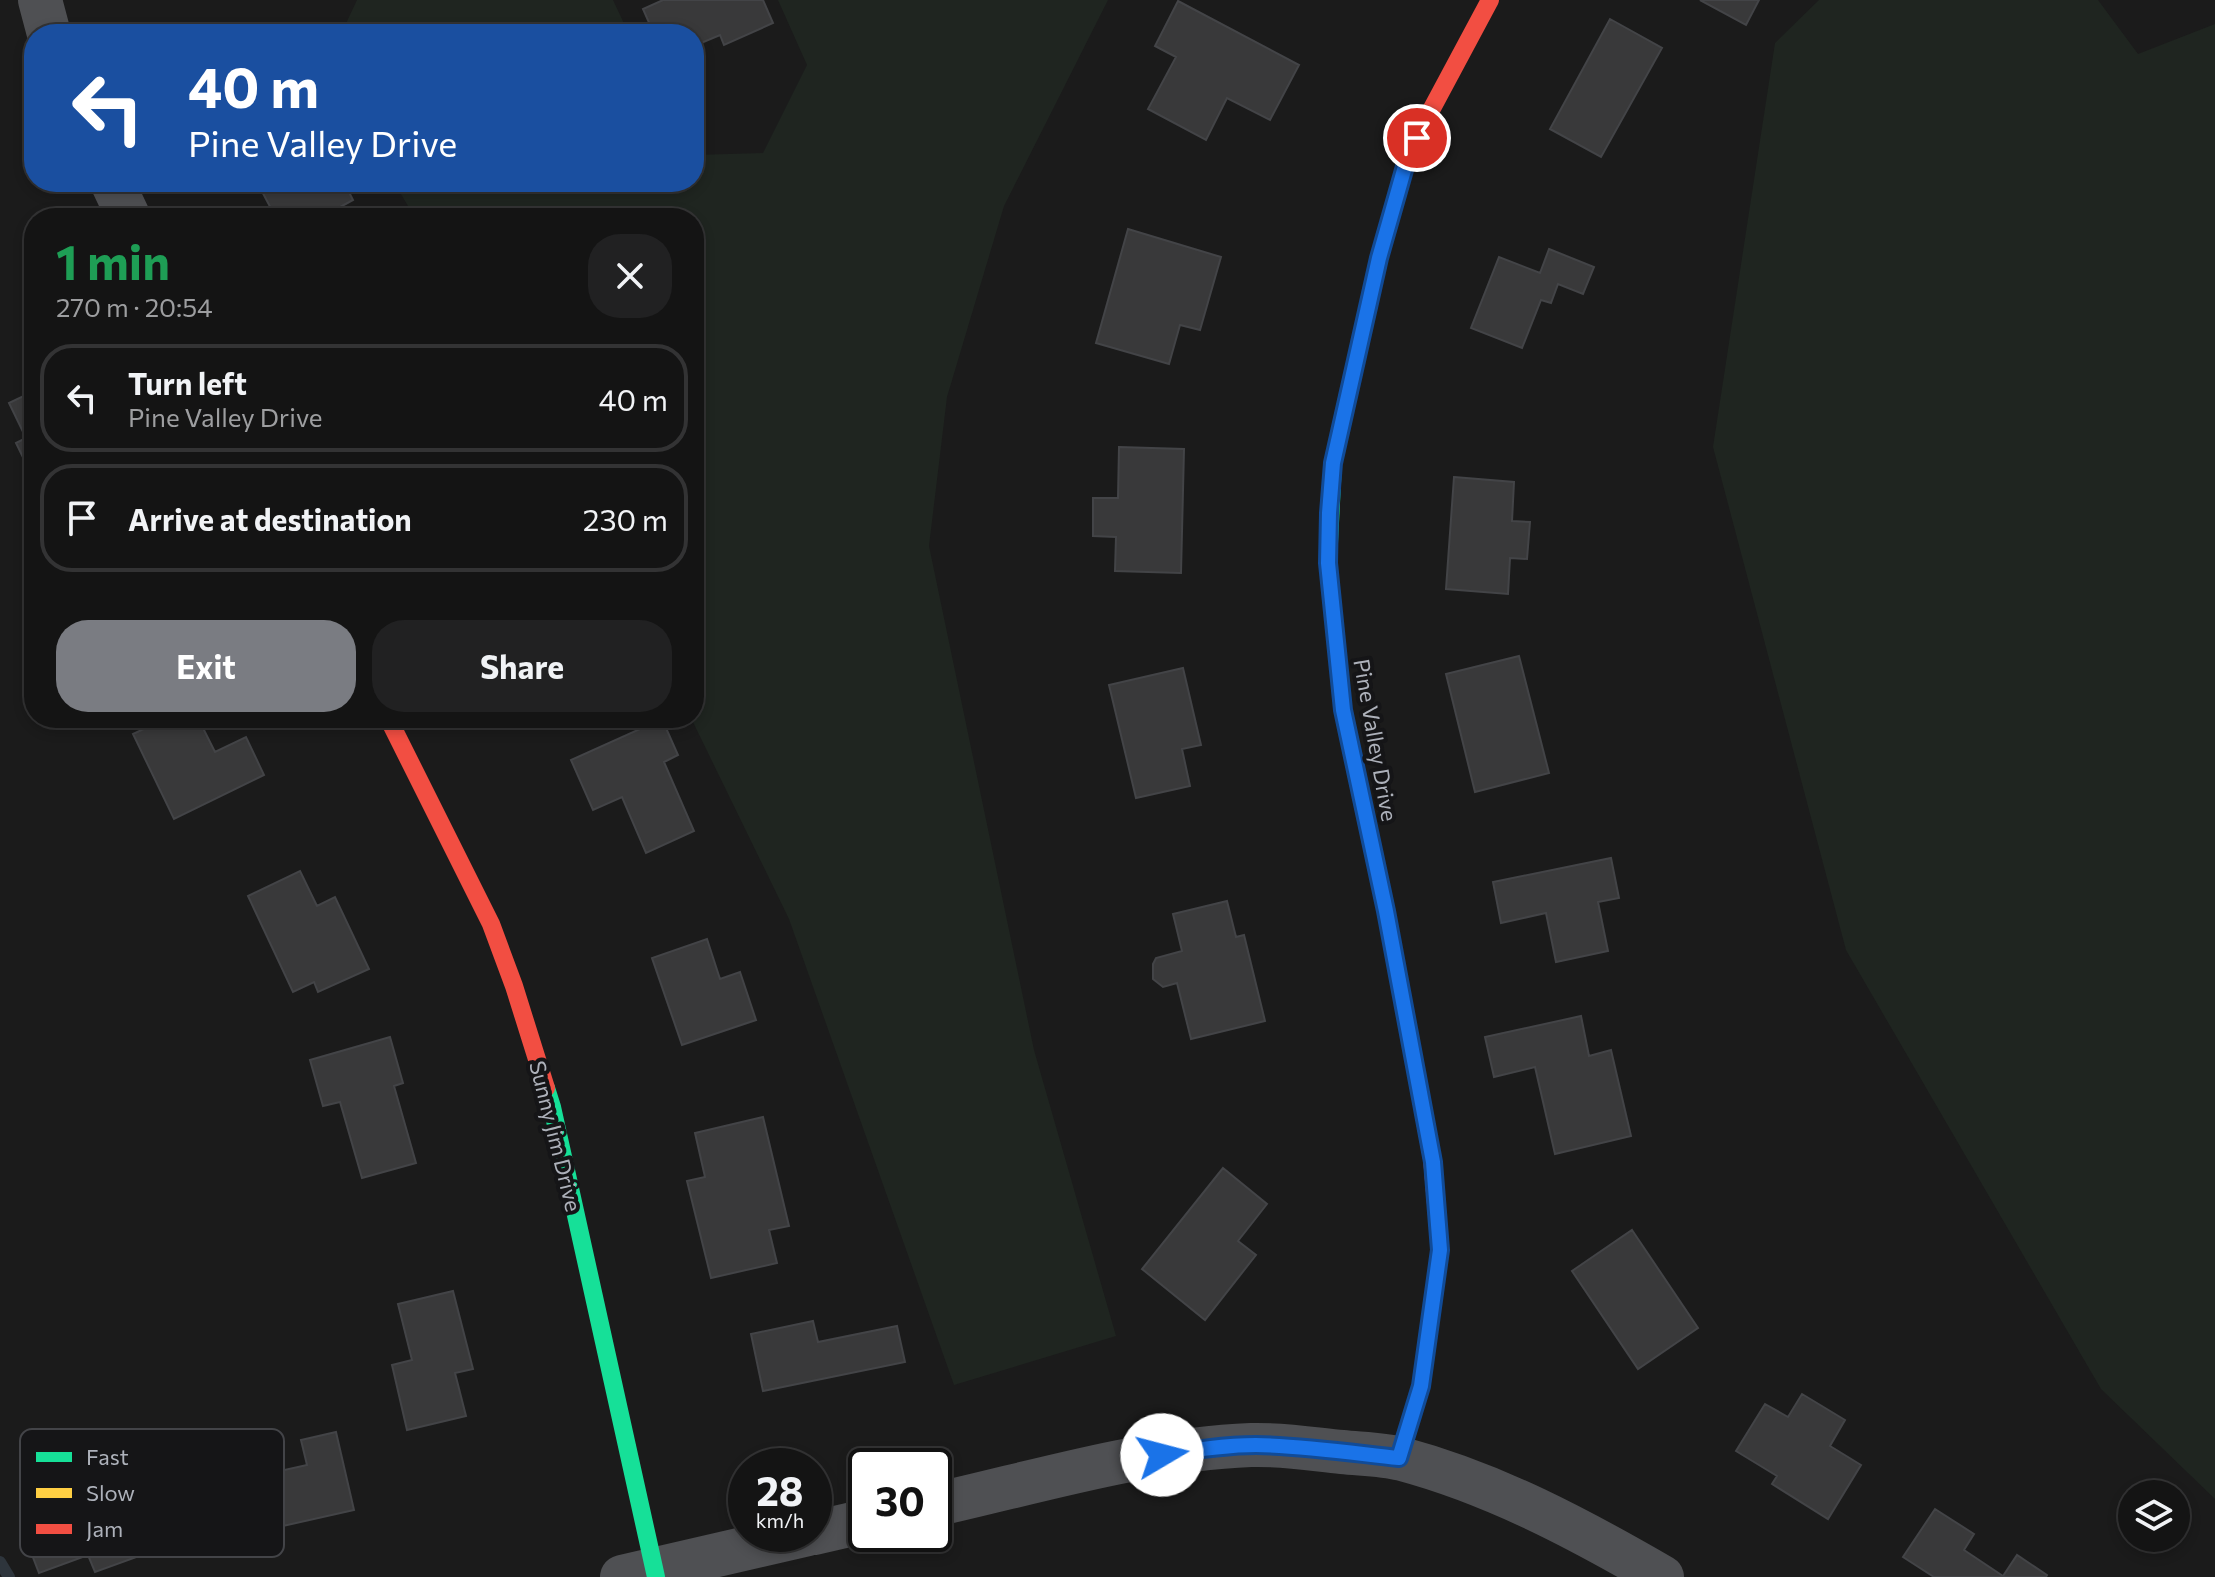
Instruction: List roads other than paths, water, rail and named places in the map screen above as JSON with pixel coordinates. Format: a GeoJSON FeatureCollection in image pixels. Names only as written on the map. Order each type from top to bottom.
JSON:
{"type":"FeatureCollection","features":[{"type":"Feature","properties":{"kind":"street"},"geometry":{"type":"LineString","coordinates":[[40,0],[46,24]]}},
{"type":"Feature","properties":{"kind":"street","name":"Pine Valley Drive"},"geometry":{"type":"LineString","coordinates":[[1399,1458],[1421,1386],[1440,1250],[1433,1162],[1386,911],[1343,710],[1328,563],[1329,513],[1336,448],[1379,258],[1406,163],[1490,0]]}},
{"type":"Feature","properties":{"kind":"street","name":"Sunny Jim Drive"},"geometry":{"type":"LineString","coordinates":[[393,728],[491,924],[552,1107],[644,1574]]}},
{"type":"Feature","properties":{"kind":"street"},"geometry":{"type":"LineString","coordinates":[[952,1501],[1190,1450],[1253,1445],[1311,1448],[1399,1458],[1491,1489],[1602,1542],[1662,1577]]}},
{"type":"Feature","properties":{"kind":"street"},"geometry":{"type":"LineString","coordinates":[[644,1574],[734,1552]]}},
{"type":"Feature","properties":{"kind":"waterway"},"geometry":{"type":"LineString","coordinates":[[0,1562],[9,1577]]}}]}
